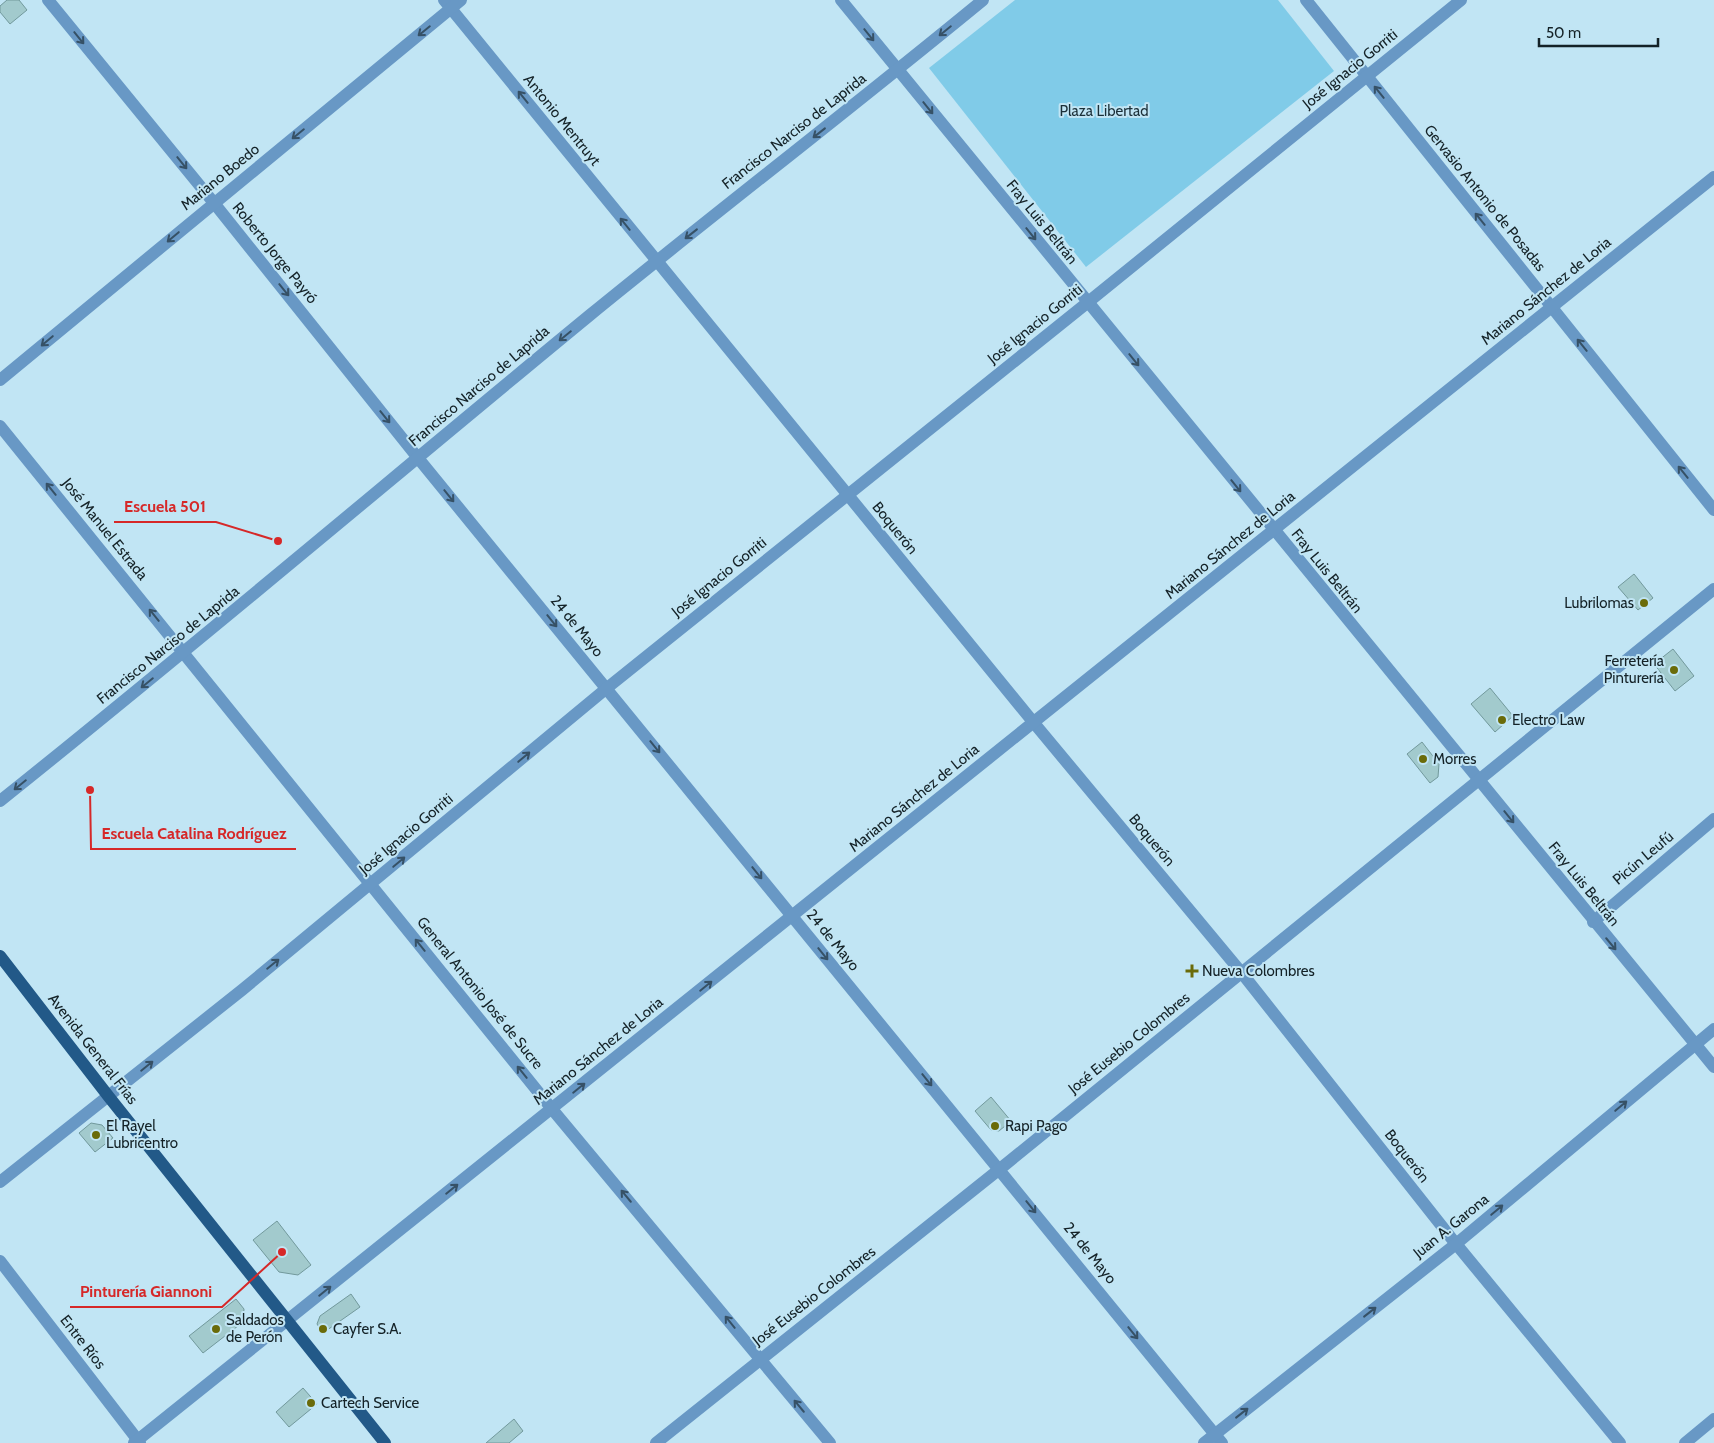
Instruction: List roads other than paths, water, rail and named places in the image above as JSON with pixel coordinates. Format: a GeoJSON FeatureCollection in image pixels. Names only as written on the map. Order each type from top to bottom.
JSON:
{"type":"FeatureCollection","features":[{"type":"Feature","properties":{"kind":"main road","name":"Avenida General Frías"},"geometry":{"type":"LineString","coordinates":[[0,956],[109,1097],[385,1443]]}},
{"type":"Feature","properties":{"kind":"street","name":"Roberto Jorge Payró"},"geometry":{"type":"LineString","coordinates":[[48,0],[214,203],[418,458]]}},
{"type":"Feature","properties":{"kind":"street","name":"Mariano Boedo"},"geometry":{"type":"LineString","coordinates":[[0,380],[214,203],[447,4],[461,0]]}},
{"type":"Feature","properties":{"kind":"street","name":"Fray Luis Beltrán"},"geometry":{"type":"LineString","coordinates":[[841,0],[1273,531],[1714,1068]]}},
{"type":"Feature","properties":{"kind":"street","name":"Francisco Narciso de Laprida"},"geometry":{"type":"LineString","coordinates":[[0,802],[185,653],[656,262],[983,0]]}},
{"type":"Feature","properties":{"kind":"street","name":"Gervasio Antonio de Posadas"},"geometry":{"type":"LineString","coordinates":[[1306,0],[1714,510]]}},
{"type":"Feature","properties":{"kind":"street","name":"José Ignacio Gorriti"},"geometry":{"type":"LineString","coordinates":[[0,1182],[109,1097],[372,884],[606,688],[1088,303],[1461,0]]}},
{"type":"Feature","properties":{"kind":"street","name":"Antonio Mentruyt"},"geometry":{"type":"LineString","coordinates":[[447,4],[656,262]]}},
{"type":"Feature","properties":{"kind":"street","name":"Mariano Sánchez de Loria"},"geometry":{"type":"LineString","coordinates":[[137,1442],[1714,177]]}},
{"type":"Feature","properties":{"kind":"street","name":"Boquerón"},"geometry":{"type":"LineString","coordinates":[[656,262],[1241,972],[1456,1244],[1620,1443]]}},
{"type":"Feature","properties":{"kind":"street","name":"José Manuel Estrada"},"geometry":{"type":"LineString","coordinates":[[0,426],[185,653]]}},
{"type":"Feature","properties":{"kind":"street","name":"24 de Mayo"},"geometry":{"type":"LineString","coordinates":[[418,458],[1219,1439]]}},
{"type":"Feature","properties":{"kind":"street","name":"José Eusebio Colombres"},"geometry":{"type":"LineString","coordinates":[[656,1443],[1000,1169],[1478,779],[1714,590]]}},
{"type":"Feature","properties":{"kind":"street","name":"General Antonio José de Sucre"},"geometry":{"type":"LineString","coordinates":[[185,653],[552,1109],[654,1228],[760,1360],[830,1443]]}},
{"type":"Feature","properties":{"kind":"street","name":"Picún Leufú"},"geometry":{"type":"LineString","coordinates":[[1593,922],[1714,819]]}},
{"type":"Feature","properties":{"kind":"street","name":"Juan A. Garona"},"geometry":{"type":"LineString","coordinates":[[1204,1443],[1219,1439],[1714,1028]]}},
{"type":"Feature","properties":{"kind":"street","name":"Entre Ríos"},"geometry":{"type":"LineString","coordinates":[[0,1261],[137,1442]]}},
{"type":"Feature","properties":{"kind":"street"},"geometry":{"type":"LineString","coordinates":[[1685,1443],[1714,1419]]}},
{"type":"Feature","properties":{"kind":"place","name":"Escuela 501"},"geometry":{"type":"Point","coordinates":[278,541]}},
{"type":"Feature","properties":{"kind":"place","name":"Lubrilomas"},"geometry":{"type":"Point","coordinates":[1644,603]}},
{"type":"Feature","properties":{"kind":"place","name":"Ferretería Pinturería"},"geometry":{"type":"Point","coordinates":[1674,670]}},
{"type":"Feature","properties":{"kind":"place","name":"Electro Law"},"geometry":{"type":"Point","coordinates":[1502,720]}},
{"type":"Feature","properties":{"kind":"place","name":"Morres"},"geometry":{"type":"Point","coordinates":[1423,759]}},
{"type":"Feature","properties":{"kind":"place","name":"Escuela Catalina Rodríguez"},"geometry":{"type":"Point","coordinates":[90,790]}},
{"type":"Feature","properties":{"kind":"place","name":"Nueva Colombres"},"geometry":{"type":"Point","coordinates":[1192,971]}},
{"type":"Feature","properties":{"kind":"place","name":"Rapi Pago"},"geometry":{"type":"Point","coordinates":[995,1126]}},
{"type":"Feature","properties":{"kind":"place","name":"El Rayel Lubricentro"},"geometry":{"type":"Point","coordinates":[96,1135]}},
{"type":"Feature","properties":{"kind":"place","name":"Pinturería Giannoni"},"geometry":{"type":"Point","coordinates":[282,1252]}},
{"type":"Feature","properties":{"kind":"place","name":"Saldados de Perón"},"geometry":{"type":"Point","coordinates":[216,1329]}},
{"type":"Feature","properties":{"kind":"place","name":"Cayfer S.A."},"geometry":{"type":"Point","coordinates":[323,1329]}},
{"type":"Feature","properties":{"kind":"place","name":"Cartech Service"},"geometry":{"type":"Point","coordinates":[311,1403]}},
{"type":"Feature","properties":{"kind":"park label","name":"Plaza Libertad"},"geometry":{"type":"Point","coordinates":[1104,111]}}]}
